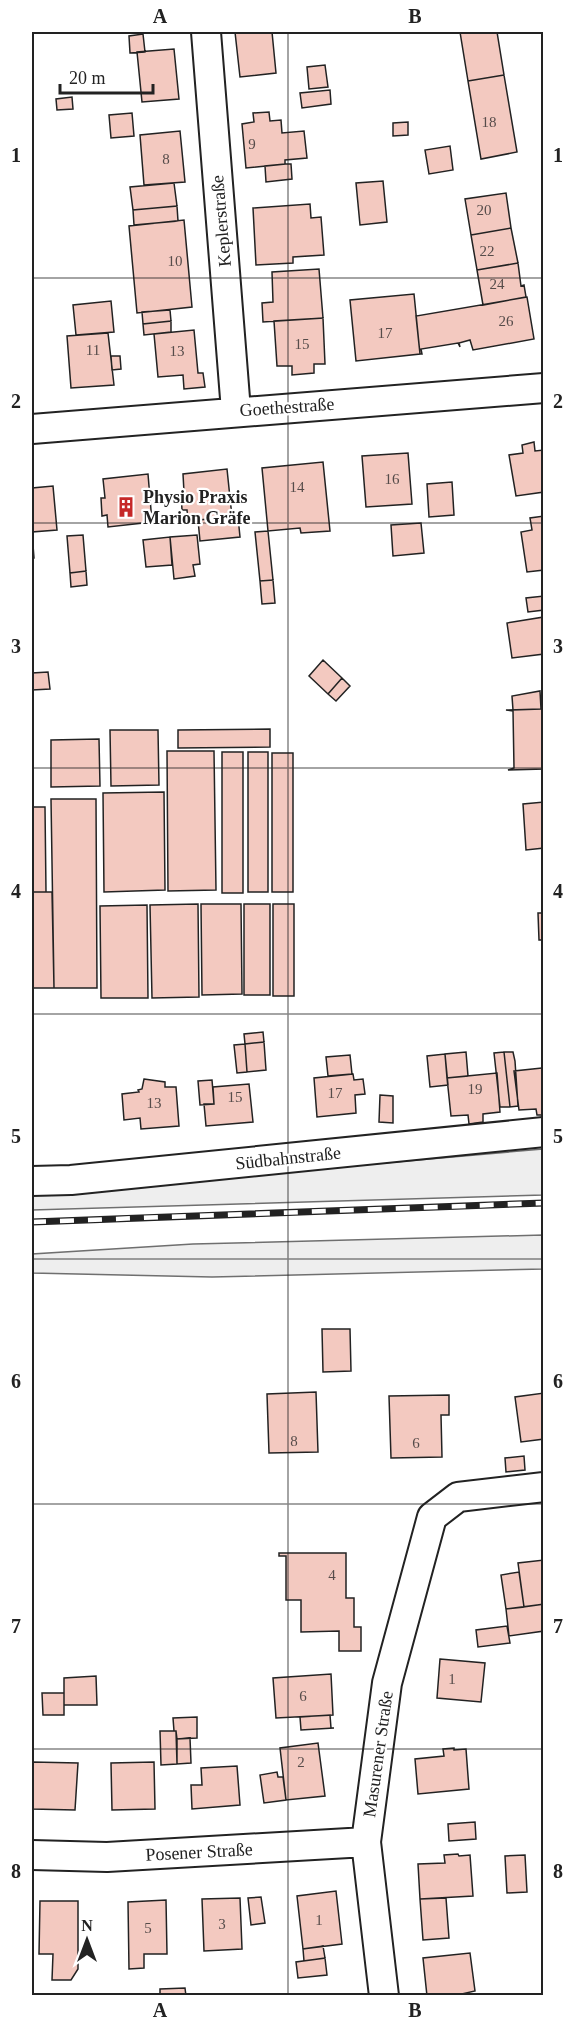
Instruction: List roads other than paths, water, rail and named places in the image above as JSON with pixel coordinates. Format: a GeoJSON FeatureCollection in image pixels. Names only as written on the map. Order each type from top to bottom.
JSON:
{"type":"FeatureCollection","features":[{"type":"Feature","properties":{"kind":"street","name":"Keplerstraße"},"geometry":{"type":"LineString","coordinates":[[206,32],[236,411]]}},
{"type":"Feature","properties":{"kind":"street","name":"Goethestraße"},"geometry":{"type":"LineString","coordinates":[[32,429],[543,388]]}},
{"type":"Feature","properties":{"kind":"street","name":"Südbahnstraße"},"geometry":{"type":"LineString","coordinates":[[32,1181],[71,1180],[543,1132]]}},
{"type":"Feature","properties":{"kind":"street","name":"Masurener Straße"},"geometry":{"type":"LineString","coordinates":[[384,1995],[366,1842],[387,1683],[432,1517],[458,1497],[543,1487]]}},
{"type":"Feature","properties":{"kind":"street","name":"Posener Straße"},"geometry":{"type":"LineString","coordinates":[[32,1855],[107,1857],[366,1842]]}},
{"type":"Feature","properties":{"kind":"railway"},"geometry":{"type":"LineString","coordinates":[[32,1222],[544,1203]]}},
{"type":"Feature","properties":{"kind":"place","name":"Physio Praxis Marion Gräfe"},"geometry":{"type":"Point","coordinates":[126,507]}}]}
